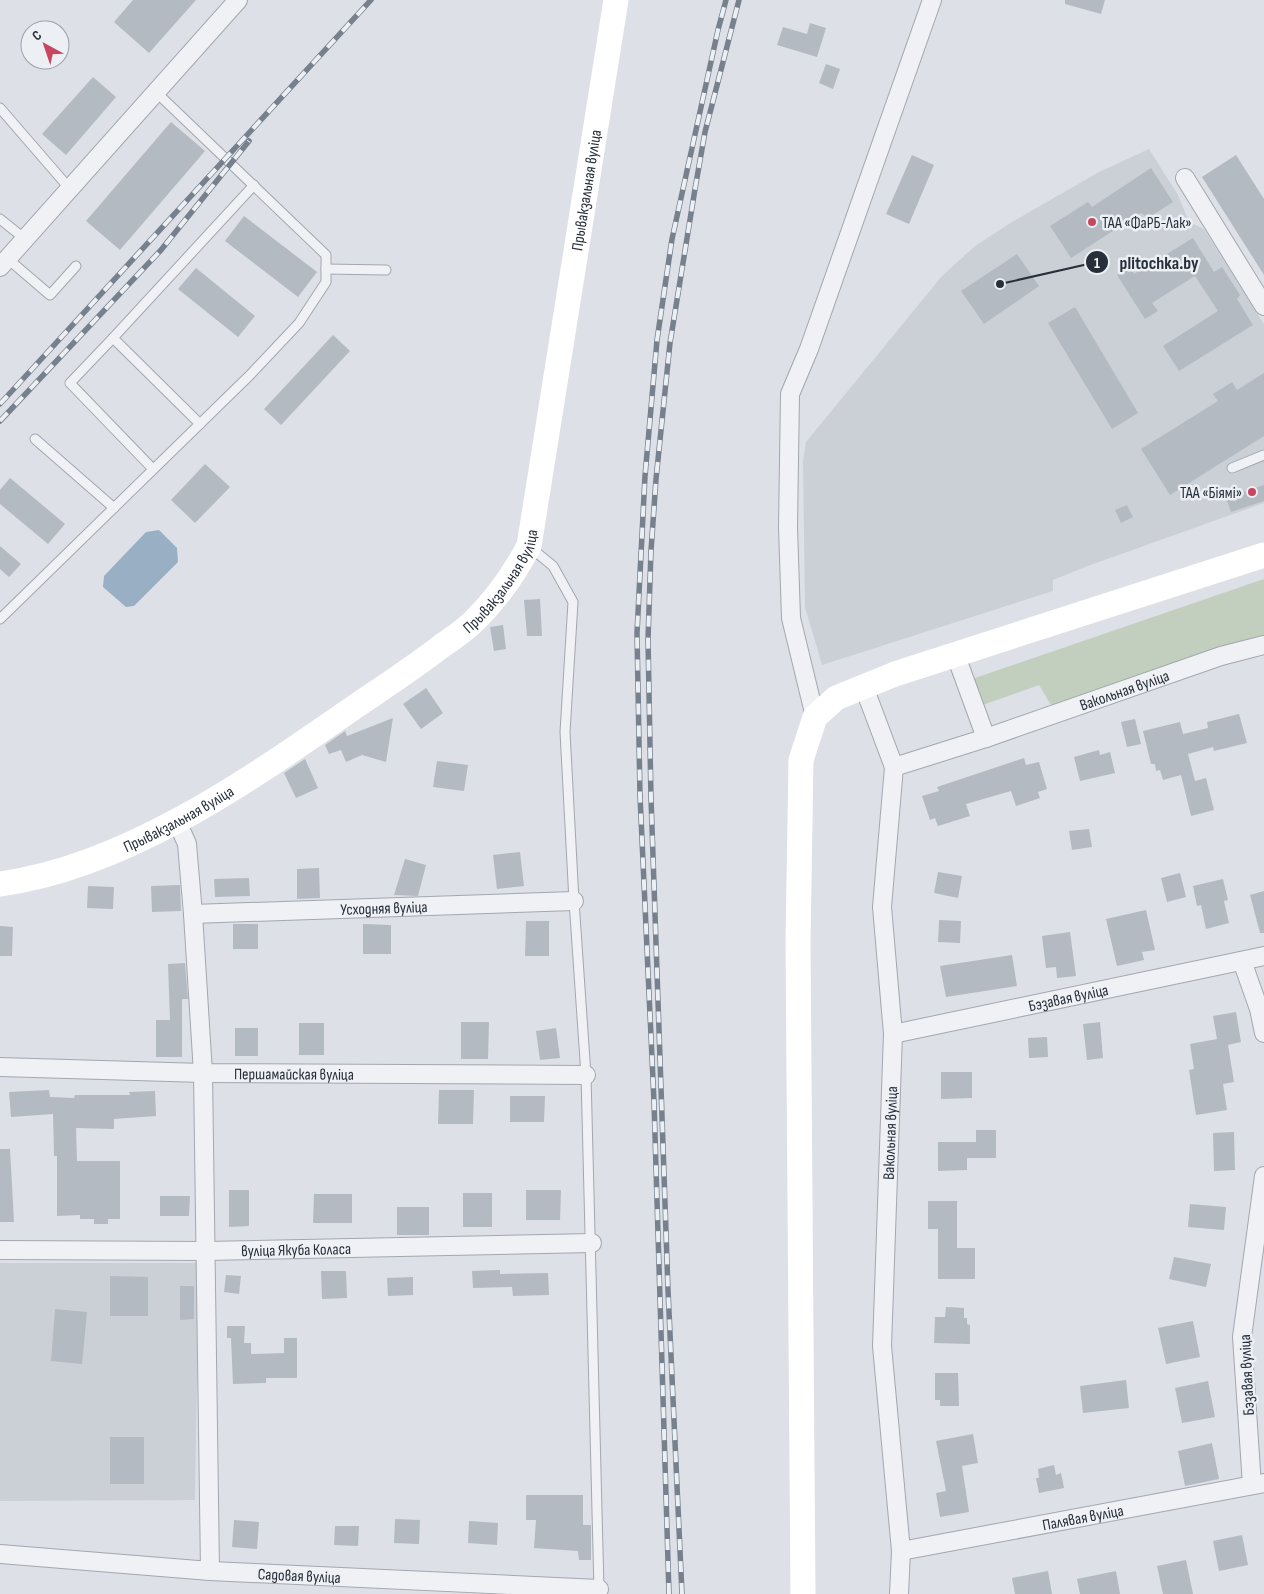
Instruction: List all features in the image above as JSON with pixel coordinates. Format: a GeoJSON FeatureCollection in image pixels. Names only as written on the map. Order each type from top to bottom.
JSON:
{"type":"FeatureCollection","features":[{"type":"Feature","properties":{"kind":"main road","name":"Прывакзальная вуліца"},"geometry":{"type":"LineString","coordinates":[[0,884],[30,880],[76,868],[177,821],[278,760],[420,663],[473,622],[512,577],[529,546],[616,0]]}},
{"type":"Feature","properties":{"kind":"main road"},"geometry":{"type":"LineString","coordinates":[[803,1594],[798,940],[801,760],[815,717],[836,698],[895,674],[956,656],[1264,555]]}},
{"type":"Feature","properties":{"kind":"street"},"geometry":{"type":"LineString","coordinates":[[4,263],[238,0]]}},
{"type":"Feature","properties":{"kind":"street"},"geometry":{"type":"LineString","coordinates":[[815,717],[791,618],[788,527],[790,394],[809,349],[932,0]]}},
{"type":"Feature","properties":{"kind":"street"},"geometry":{"type":"LineString","coordinates":[[1184,178],[1264,306]]}},
{"type":"Feature","properties":{"kind":"street","name":"Вакольная вуліца"},"geometry":{"type":"LineString","coordinates":[[899,1594],[901,1551],[882,1346],[893,1034],[882,907],[894,767],[986,738],[1221,656],[1264,645]]}},
{"type":"Feature","properties":{"kind":"street"},"geometry":{"type":"LineString","coordinates":[[956,656],[986,738]]}},
{"type":"Feature","properties":{"kind":"street"},"geometry":{"type":"LineString","coordinates":[[864,687],[894,767]]}},
{"type":"Feature","properties":{"kind":"street"},"geometry":{"type":"LineString","coordinates":[[177,821],[187,844],[194,914],[203,1074],[210,1571]]}},
{"type":"Feature","properties":{"kind":"street","name":"Усходняя вуліца"},"geometry":{"type":"LineString","coordinates":[[194,914],[574,901]]}},
{"type":"Feature","properties":{"kind":"street","name":"Бэзавая вуліца"},"geometry":{"type":"LineString","coordinates":[[893,1034],[1264,956]]}},
{"type":"Feature","properties":{"kind":"street"},"geometry":{"type":"LineString","coordinates":[[1242,960],[1259,1009],[1264,1033]]}},
{"type":"Feature","properties":{"kind":"street","name":"Першамайская вуліца"},"geometry":{"type":"LineString","coordinates":[[0,1067],[203,1074],[586,1075]]}},
{"type":"Feature","properties":{"kind":"street","name":"Бэзавая вуліца"},"geometry":{"type":"LineString","coordinates":[[1258,1484],[1242,1336],[1264,1176]]}},
{"type":"Feature","properties":{"kind":"street","name":"вуліца Якуба Коласа"},"geometry":{"type":"LineString","coordinates":[[0,1250],[206,1251],[592,1244]]}},
{"type":"Feature","properties":{"kind":"street","name":"Палявая вуліца"},"geometry":{"type":"LineString","coordinates":[[901,1551],[1258,1484]]}},
{"type":"Feature","properties":{"kind":"street","name":"Садовая вуліца"},"geometry":{"type":"LineString","coordinates":[[0,1554],[210,1571],[599,1592]]}},
{"type":"Feature","properties":{"kind":"lane"},"geometry":{"type":"LineString","coordinates":[[0,619],[200,424],[299,324],[326,282],[326,255],[156,92]]}},
{"type":"Feature","properties":{"kind":"lane"},"geometry":{"type":"LineString","coordinates":[[0,108],[70,189]]}},
{"type":"Feature","properties":{"kind":"lane"},"geometry":{"type":"LineString","coordinates":[[153,469],[70,383],[254,185]]}},
{"type":"Feature","properties":{"kind":"lane"},"geometry":{"type":"LineString","coordinates":[[0,219],[25,239]]}},
{"type":"Feature","properties":{"kind":"lane"},"geometry":{"type":"LineString","coordinates":[[4,263],[50,295],[76,266]]}},
{"type":"Feature","properties":{"kind":"lane"},"geometry":{"type":"LineString","coordinates":[[326,269],[386,270]]}},
{"type":"Feature","properties":{"kind":"lane"},"geometry":{"type":"LineString","coordinates":[[113,338],[200,424]]}},
{"type":"Feature","properties":{"kind":"lane"},"geometry":{"type":"LineString","coordinates":[[35,439],[114,508]]}},
{"type":"Feature","properties":{"kind":"lane"},"geometry":{"type":"LineString","coordinates":[[1232,468],[1264,455]]}},
{"type":"Feature","properties":{"kind":"lane"},"geometry":{"type":"LineString","coordinates":[[529,546],[554,566],[573,602],[565,732],[586,1075],[592,1244],[599,1592]]}},
{"type":"Feature","properties":{"kind":"shaded area"},"geometry":{"type":"Polygon","coordinates":[[[1149,149],[1178,195],[1189,222],[1204,229],[1264,324],[1264,503],[1053,580],[1053,591],[822,665],[805,607],[803,461],[806,442],[942,276],[975,246],[1012,222],[1099,172],[1149,149]]]}},
{"type":"Feature","properties":{"kind":"shaded area"},"geometry":{"type":"Polygon","coordinates":[[[0,1263],[199,1263],[195,1500],[0,1501],[0,1263]]]}},
{"type":"Feature","properties":{"kind":"green space"},"geometry":{"type":"Polygon","coordinates":[[[1264,579],[1264,640],[1051,705],[1039,685],[980,706],[972,679],[1264,579]]]}},
{"type":"Feature","properties":{"kind":"water"},"geometry":{"type":"Polygon","coordinates":[[[159,530],[177,548],[178,562],[134,606],[126,607],[103,587],[104,576],[146,532],[159,530]]]}},
{"type":"Feature","properties":{"kind":"building"},"geometry":{"type":"Polygon","coordinates":[[[133,0],[196,0],[149,53],[114,22],[133,0]]]}},
{"type":"Feature","properties":{"kind":"building"},"geometry":{"type":"Polygon","coordinates":[[[1065,0],[1105,0],[1101,14],[1065,4],[1065,0]]]}},
{"type":"Feature","properties":{"kind":"building"},"geometry":{"type":"Polygon","coordinates":[[[810,23],[826,28],[817,57],[777,45],[783,27],[807,34],[810,23]]]}},
{"type":"Feature","properties":{"kind":"building"},"geometry":{"type":"Polygon","coordinates":[[[826,64],[840,69],[833,89],[819,83],[826,64]]]}},
{"type":"Feature","properties":{"kind":"building"},"geometry":{"type":"Polygon","coordinates":[[[93,77],[116,97],[66,155],[42,134],[93,77]]]}},
{"type":"Feature","properties":{"kind":"building"},"geometry":{"type":"Polygon","coordinates":[[[171,122],[205,151],[120,250],[86,221],[171,122]]]}},
{"type":"Feature","properties":{"kind":"building"},"geometry":{"type":"Polygon","coordinates":[[[912,155],[934,165],[909,224],[886,214],[912,155]]]}},
{"type":"Feature","properties":{"kind":"building"},"geometry":{"type":"Polygon","coordinates":[[[1236,155],[1264,199],[1264,275],[1202,177],[1236,155]]]}},
{"type":"Feature","properties":{"kind":"building"},"geometry":{"type":"Polygon","coordinates":[[[1151,168],[1173,202],[1148,218],[1141,213],[1071,258],[1050,226],[1088,202],[1092,207],[1151,168]]]}},
{"type":"Feature","properties":{"kind":"building"},"geometry":{"type":"Polygon","coordinates":[[[244,216],[317,272],[298,297],[225,241],[244,216]]]}},
{"type":"Feature","properties":{"kind":"building"},"geometry":{"type":"Polygon","coordinates":[[[1193,238],[1214,272],[1222,267],[1240,295],[1237,299],[1253,325],[1179,371],[1163,346],[1218,311],[1195,276],[1152,303],[1158,311],[1145,319],[1117,275],[1130,267],[1134,274],[1193,238]]]}},
{"type":"Feature","properties":{"kind":"building"},"geometry":{"type":"Polygon","coordinates":[[[1017,254],[1039,286],[984,324],[961,291],[1017,254]]]}},
{"type":"Feature","properties":{"kind":"building"},"geometry":{"type":"Polygon","coordinates":[[[196,268],[255,316],[238,337],[178,289],[196,268]]]}},
{"type":"Feature","properties":{"kind":"building"},"geometry":{"type":"Polygon","coordinates":[[[1075,307],[1138,413],[1112,429],[1048,323],[1075,307]]]}},
{"type":"Feature","properties":{"kind":"building"},"geometry":{"type":"Polygon","coordinates":[[[333,335],[350,351],[281,425],[264,409],[333,335]]]}},
{"type":"Feature","properties":{"kind":"building"},"geometry":{"type":"Polygon","coordinates":[[[1264,373],[1264,436],[1170,495],[1141,449],[1218,401],[1213,394],[1232,382],[1237,390],[1264,373]]]}},
{"type":"Feature","properties":{"kind":"building"},"geometry":{"type":"Polygon","coordinates":[[[205,464],[230,487],[195,523],[171,500],[205,464]]]}},
{"type":"Feature","properties":{"kind":"building"},"geometry":{"type":"Polygon","coordinates":[[[10,478],[65,524],[48,544],[0,504],[0,490],[10,478]]]}},
{"type":"Feature","properties":{"kind":"building"},"geometry":{"type":"Polygon","coordinates":[[[1264,485],[1264,501],[1231,512],[1226,498],[1264,485]]]}},
{"type":"Feature","properties":{"kind":"building"},"geometry":{"type":"Polygon","coordinates":[[[1127,505],[1133,517],[1121,523],[1115,510],[1127,505]]]}},
{"type":"Feature","properties":{"kind":"building"},"geometry":{"type":"Polygon","coordinates":[[[0,546],[21,564],[9,577],[0,569],[0,546]]]}},
{"type":"Feature","properties":{"kind":"building"},"geometry":{"type":"Polygon","coordinates":[[[540,599],[542,636],[527,636],[524,600],[540,599]]]}},
{"type":"Feature","properties":{"kind":"building"},"geometry":{"type":"Polygon","coordinates":[[[503,625],[506,649],[494,651],[490,627],[503,625]]]}},
{"type":"Feature","properties":{"kind":"building"},"geometry":{"type":"Polygon","coordinates":[[[426,688],[443,713],[421,729],[403,704],[426,688]]]}},
{"type":"Feature","properties":{"kind":"building"},"geometry":{"type":"Polygon","coordinates":[[[1239,714],[1247,743],[1214,751],[1213,747],[1188,754],[1195,781],[1206,778],[1214,810],[1191,816],[1181,775],[1163,780],[1160,770],[1156,771],[1155,764],[1151,764],[1143,731],[1180,722],[1183,734],[1208,728],[1207,722],[1239,714]]]}},
{"type":"Feature","properties":{"kind":"building"},"geometry":{"type":"Polygon","coordinates":[[[393,718],[386,762],[362,755],[346,762],[341,750],[329,754],[325,745],[345,731],[347,736],[393,718]]]}},
{"type":"Feature","properties":{"kind":"building"},"geometry":{"type":"Polygon","coordinates":[[[1135,719],[1141,744],[1127,747],[1121,722],[1135,719]]]}},
{"type":"Feature","properties":{"kind":"building"},"geometry":{"type":"Polygon","coordinates":[[[1099,750],[1100,755],[1110,752],[1115,773],[1080,781],[1074,757],[1099,750]]]}},
{"type":"Feature","properties":{"kind":"building"},"geometry":{"type":"Polygon","coordinates":[[[1024,758],[1026,765],[1039,762],[1047,789],[1038,792],[1040,798],[1016,806],[1011,791],[966,804],[970,816],[938,826],[935,818],[930,820],[922,796],[939,791],[937,787],[1024,758]]]}},
{"type":"Feature","properties":{"kind":"building"},"geometry":{"type":"Polygon","coordinates":[[[305,759],[318,788],[296,798],[284,773],[305,759]]]}},
{"type":"Feature","properties":{"kind":"building"},"geometry":{"type":"Polygon","coordinates":[[[437,761],[468,765],[464,791],[433,787],[437,761]]]}},
{"type":"Feature","properties":{"kind":"building"},"geometry":{"type":"Polygon","coordinates":[[[1089,829],[1092,847],[1072,850],[1069,831],[1089,829]]]}},
{"type":"Feature","properties":{"kind":"building"},"geometry":{"type":"Polygon","coordinates":[[[520,852],[524,886],[497,889],[493,855],[520,852]]]}},
{"type":"Feature","properties":{"kind":"building"},"geometry":{"type":"Polygon","coordinates":[[[405,859],[426,865],[418,896],[394,895],[405,859]]]}},
{"type":"Feature","properties":{"kind":"building"},"geometry":{"type":"Polygon","coordinates":[[[319,868],[320,898],[297,899],[297,869],[319,868]]]}},
{"type":"Feature","properties":{"kind":"building"},"geometry":{"type":"Polygon","coordinates":[[[938,872],[962,876],[958,898],[934,893],[938,872]]]}},
{"type":"Feature","properties":{"kind":"building"},"geometry":{"type":"Polygon","coordinates":[[[1180,873],[1186,897],[1167,902],[1161,878],[1180,873]]]}},
{"type":"Feature","properties":{"kind":"building"},"geometry":{"type":"Polygon","coordinates":[[[249,878],[250,896],[215,897],[214,879],[249,878]]]}},
{"type":"Feature","properties":{"kind":"building"},"geometry":{"type":"Polygon","coordinates":[[[1223,879],[1228,900],[1224,901],[1229,923],[1206,929],[1201,905],[1197,906],[1193,886],[1223,879]]]}},
{"type":"Feature","properties":{"kind":"building"},"geometry":{"type":"Polygon","coordinates":[[[180,885],[181,911],[152,912],[151,886],[180,885]]]}},
{"type":"Feature","properties":{"kind":"building"},"geometry":{"type":"Polygon","coordinates":[[[88,886],[114,887],[113,909],[87,908],[88,886]]]}},
{"type":"Feature","properties":{"kind":"building"},"geometry":{"type":"Polygon","coordinates":[[[1264,891],[1264,933],[1260,933],[1250,895],[1264,891]]]}},
{"type":"Feature","properties":{"kind":"building"},"geometry":{"type":"Polygon","coordinates":[[[1146,910],[1155,950],[1142,952],[1144,960],[1117,966],[1106,919],[1146,910]]]}},
{"type":"Feature","properties":{"kind":"building"},"geometry":{"type":"Polygon","coordinates":[[[939,920],[961,921],[960,943],[938,942],[939,920]]]}},
{"type":"Feature","properties":{"kind":"building"},"geometry":{"type":"Polygon","coordinates":[[[526,921],[549,921],[549,956],[525,956],[526,921]]]}},
{"type":"Feature","properties":{"kind":"building"},"geometry":{"type":"Polygon","coordinates":[[[233,924],[258,924],[258,949],[233,949],[233,924]]]}},
{"type":"Feature","properties":{"kind":"building"},"geometry":{"type":"Polygon","coordinates":[[[363,924],[391,925],[391,954],[363,954],[363,924]]]}},
{"type":"Feature","properties":{"kind":"building"},"geometry":{"type":"Polygon","coordinates":[[[0,926],[13,927],[12,956],[0,956],[0,926]]]}},
{"type":"Feature","properties":{"kind":"building"},"geometry":{"type":"Polygon","coordinates":[[[1070,932],[1076,976],[1057,978],[1056,967],[1046,968],[1042,936],[1070,932]]]}},
{"type":"Feature","properties":{"kind":"building"},"geometry":{"type":"Polygon","coordinates":[[[1012,955],[1017,986],[946,997],[940,966],[1012,955]]]}},
{"type":"Feature","properties":{"kind":"building"},"geometry":{"type":"Polygon","coordinates":[[[185,963],[188,999],[182,999],[182,1057],[156,1057],[156,1020],[170,1020],[168,964],[185,963]]]}},
{"type":"Feature","properties":{"kind":"building"},"geometry":{"type":"Polygon","coordinates":[[[1236,1012],[1241,1042],[1228,1045],[1234,1082],[1223,1084],[1227,1110],[1196,1115],[1189,1070],[1194,1069],[1190,1044],[1217,1039],[1213,1016],[1236,1012]]]}},
{"type":"Feature","properties":{"kind":"building"},"geometry":{"type":"Polygon","coordinates":[[[461,1022],[489,1022],[488,1059],[461,1059],[461,1022]]]}},
{"type":"Feature","properties":{"kind":"building"},"geometry":{"type":"Polygon","coordinates":[[[1100,1022],[1103,1058],[1087,1060],[1083,1024],[1100,1022]]]}},
{"type":"Feature","properties":{"kind":"building"},"geometry":{"type":"Polygon","coordinates":[[[299,1023],[324,1023],[324,1055],[299,1055],[299,1023]]]}},
{"type":"Feature","properties":{"kind":"building"},"geometry":{"type":"Polygon","coordinates":[[[235,1028],[258,1028],[258,1056],[235,1056],[235,1028]]]}},
{"type":"Feature","properties":{"kind":"building"},"geometry":{"type":"Polygon","coordinates":[[[556,1028],[560,1058],[540,1060],[536,1031],[556,1028]]]}},
{"type":"Feature","properties":{"kind":"building"},"geometry":{"type":"Polygon","coordinates":[[[1047,1037],[1048,1057],[1029,1058],[1028,1038],[1047,1037]]]}},
{"type":"Feature","properties":{"kind":"building"},"geometry":{"type":"Polygon","coordinates":[[[941,1072],[972,1072],[972,1098],[941,1099],[941,1072]]]}},
{"type":"Feature","properties":{"kind":"building"},"geometry":{"type":"Polygon","coordinates":[[[49,1090],[50,1097],[74,1098],[75,1095],[130,1095],[129,1092],[155,1091],[156,1116],[114,1119],[114,1129],[76,1128],[77,1161],[120,1161],[120,1219],[108,1219],[108,1224],[94,1224],[94,1219],[80,1219],[80,1215],[57,1216],[57,1156],[54,1156],[53,1114],[11,1117],[9,1092],[49,1090]]]}},
{"type":"Feature","properties":{"kind":"building"},"geometry":{"type":"Polygon","coordinates":[[[439,1090],[474,1090],[473,1124],[438,1124],[439,1090]]]}},
{"type":"Feature","properties":{"kind":"building"},"geometry":{"type":"Polygon","coordinates":[[[510,1096],[545,1096],[544,1122],[510,1122],[510,1096]]]}},
{"type":"Feature","properties":{"kind":"building"},"geometry":{"type":"Polygon","coordinates":[[[976,1130],[996,1130],[996,1158],[967,1158],[967,1170],[938,1171],[938,1142],[976,1142],[976,1130]]]}},
{"type":"Feature","properties":{"kind":"building"},"geometry":{"type":"Polygon","coordinates":[[[1234,1132],[1235,1170],[1214,1171],[1213,1133],[1234,1132]]]}},
{"type":"Feature","properties":{"kind":"building"},"geometry":{"type":"Polygon","coordinates":[[[0,1149],[10,1149],[14,1222],[0,1222],[0,1149]]]}},
{"type":"Feature","properties":{"kind":"building"},"geometry":{"type":"Polygon","coordinates":[[[229,1190],[249,1190],[249,1226],[229,1227],[229,1190]]]}},
{"type":"Feature","properties":{"kind":"building"},"geometry":{"type":"Polygon","coordinates":[[[526,1190],[561,1190],[560,1220],[526,1220],[526,1190]]]}},
{"type":"Feature","properties":{"kind":"building"},"geometry":{"type":"Polygon","coordinates":[[[463,1193],[492,1193],[492,1227],[463,1227],[463,1193]]]}},
{"type":"Feature","properties":{"kind":"building"},"geometry":{"type":"Polygon","coordinates":[[[314,1194],[352,1194],[352,1223],[313,1223],[314,1194]]]}},
{"type":"Feature","properties":{"kind":"building"},"geometry":{"type":"Polygon","coordinates":[[[160,1196],[190,1196],[189,1216],[160,1216],[160,1196]]]}},
{"type":"Feature","properties":{"kind":"building"},"geometry":{"type":"Polygon","coordinates":[[[928,1201],[957,1201],[957,1248],[975,1248],[975,1279],[938,1279],[938,1229],[928,1229],[928,1201]]]}},
{"type":"Feature","properties":{"kind":"building"},"geometry":{"type":"Polygon","coordinates":[[[1190,1204],[1226,1207],[1224,1230],[1188,1227],[1190,1204]]]}},
{"type":"Feature","properties":{"kind":"building"},"geometry":{"type":"Polygon","coordinates":[[[397,1207],[429,1207],[429,1235],[397,1235],[397,1207]]]}},
{"type":"Feature","properties":{"kind":"building"},"geometry":{"type":"Polygon","coordinates":[[[1174,1257],[1211,1264],[1206,1287],[1169,1279],[1174,1257]]]}},
{"type":"Feature","properties":{"kind":"building"},"geometry":{"type":"Polygon","coordinates":[[[500,1270],[500,1274],[548,1273],[549,1295],[513,1296],[512,1287],[473,1288],[472,1271],[500,1270]]]}},
{"type":"Feature","properties":{"kind":"building"},"geometry":{"type":"Polygon","coordinates":[[[321,1271],[346,1271],[347,1298],[322,1299],[321,1271]]]}},
{"type":"Feature","properties":{"kind":"building"},"geometry":{"type":"Polygon","coordinates":[[[226,1275],[241,1276],[239,1294],[224,1292],[226,1275]]]}},
{"type":"Feature","properties":{"kind":"building"},"geometry":{"type":"Polygon","coordinates":[[[110,1276],[148,1277],[148,1316],[110,1316],[110,1276]]]}},
{"type":"Feature","properties":{"kind":"building"},"geometry":{"type":"Polygon","coordinates":[[[413,1277],[413,1295],[388,1296],[387,1278],[413,1277]]]}},
{"type":"Feature","properties":{"kind":"building"},"geometry":{"type":"Polygon","coordinates":[[[180,1286],[194,1286],[194,1319],[180,1320],[180,1286]]]}},
{"type":"Feature","properties":{"kind":"building"},"geometry":{"type":"Polygon","coordinates":[[[946,1307],[964,1308],[964,1318],[967,1318],[967,1324],[970,1325],[970,1344],[934,1343],[935,1317],[945,1317],[946,1307]]]}},
{"type":"Feature","properties":{"kind":"building"},"geometry":{"type":"Polygon","coordinates":[[[55,1309],[87,1312],[82,1364],[51,1361],[55,1309]]]}},
{"type":"Feature","properties":{"kind":"building"},"geometry":{"type":"Polygon","coordinates":[[[1193,1321],[1200,1357],[1166,1364],[1158,1328],[1193,1321]]]}},
{"type":"Feature","properties":{"kind":"building"},"geometry":{"type":"Polygon","coordinates":[[[227,1326],[245,1326],[244,1343],[251,1343],[251,1354],[284,1353],[284,1338],[297,1338],[297,1378],[266,1378],[266,1383],[233,1384],[231,1338],[227,1338],[227,1326]]]}},
{"type":"Feature","properties":{"kind":"building"},"geometry":{"type":"Polygon","coordinates":[[[935,1373],[958,1373],[959,1406],[940,1406],[940,1400],[935,1400],[935,1373]]]}},
{"type":"Feature","properties":{"kind":"building"},"geometry":{"type":"Polygon","coordinates":[[[1126,1380],[1129,1408],[1083,1413],[1080,1386],[1126,1380]]]}},
{"type":"Feature","properties":{"kind":"building"},"geometry":{"type":"Polygon","coordinates":[[[1208,1381],[1215,1417],[1182,1423],[1175,1388],[1208,1381]]]}},
{"type":"Feature","properties":{"kind":"building"},"geometry":{"type":"Polygon","coordinates":[[[973,1434],[978,1463],[962,1466],[969,1512],[940,1517],[936,1493],[946,1491],[936,1441],[973,1434]]]}},
{"type":"Feature","properties":{"kind":"building"},"geometry":{"type":"Polygon","coordinates":[[[110,1437],[144,1437],[144,1484],[110,1484],[110,1437]]]}},
{"type":"Feature","properties":{"kind":"building"},"geometry":{"type":"Polygon","coordinates":[[[1212,1443],[1219,1479],[1185,1486],[1178,1451],[1212,1443]]]}},
{"type":"Feature","properties":{"kind":"building"},"geometry":{"type":"Polygon","coordinates":[[[1054,1465],[1056,1475],[1061,1473],[1064,1488],[1039,1493],[1036,1478],[1039,1478],[1038,1469],[1054,1465]]]}},
{"type":"Feature","properties":{"kind":"building"},"geometry":{"type":"Polygon","coordinates":[[[526,1495],[583,1495],[583,1525],[591,1525],[591,1560],[579,1560],[578,1551],[534,1548],[536,1520],[526,1520],[526,1495]]]}},
{"type":"Feature","properties":{"kind":"building"},"geometry":{"type":"Polygon","coordinates":[[[395,1519],[420,1520],[419,1544],[394,1543],[395,1519]]]}},
{"type":"Feature","properties":{"kind":"building"},"geometry":{"type":"Polygon","coordinates":[[[234,1520],[259,1522],[257,1549],[232,1547],[234,1520]]]}},
{"type":"Feature","properties":{"kind":"building"},"geometry":{"type":"Polygon","coordinates":[[[469,1521],[498,1523],[497,1545],[468,1543],[469,1521]]]}},
{"type":"Feature","properties":{"kind":"building"},"geometry":{"type":"Polygon","coordinates":[[[335,1526],[359,1526],[358,1546],[334,1545],[335,1526]]]}},
{"type":"Feature","properties":{"kind":"building"},"geometry":{"type":"Polygon","coordinates":[[[1242,1535],[1248,1565],[1219,1571],[1213,1541],[1242,1535]]]}},
{"type":"Feature","properties":{"kind":"building"},"geometry":{"type":"Polygon","coordinates":[[[1186,1560],[1193,1594],[1163,1594],[1157,1566],[1186,1560]]]}},
{"type":"Feature","properties":{"kind":"building"},"geometry":{"type":"Polygon","coordinates":[[[1048,1571],[1052,1594],[1015,1594],[1012,1578],[1048,1571]]]}},
{"type":"Feature","properties":{"kind":"building"},"geometry":{"type":"Polygon","coordinates":[[[1116,1571],[1120,1594],[1080,1594],[1077,1579],[1116,1571]]]}},
{"type":"Feature","properties":{"kind":"railway"},"geometry":{"type":"LineString","coordinates":[[0,404],[371,0]]}},
{"type":"Feature","properties":{"kind":"railway"},"geometry":{"type":"LineString","coordinates":[[669,1594],[654,1102],[640,796],[637,633],[645,476],[657,340],[672,239],[726,0]]}},
{"type":"Feature","properties":{"kind":"railway"},"geometry":{"type":"LineString","coordinates":[[682,1594],[668,1290],[651,798],[648,639],[651,551],[656,479],[670,343],[705,132],[739,0]]}},
{"type":"Feature","properties":{"kind":"railway"},"geometry":{"type":"LineString","coordinates":[[0,421],[161,250],[249,141]]}},
{"type":"Feature","properties":{"kind":"place","name":"ТАА «ФаРБ-Лак»"},"geometry":{"type":"Point","coordinates":[1092,222]}},
{"type":"Feature","properties":{"kind":"place","name":"plitochka.by"},"geometry":{"type":"Point","coordinates":[1000,284]}},
{"type":"Feature","properties":{"kind":"place","name":"ТАА «Біямі»"},"geometry":{"type":"Point","coordinates":[1252,492]}}]}
